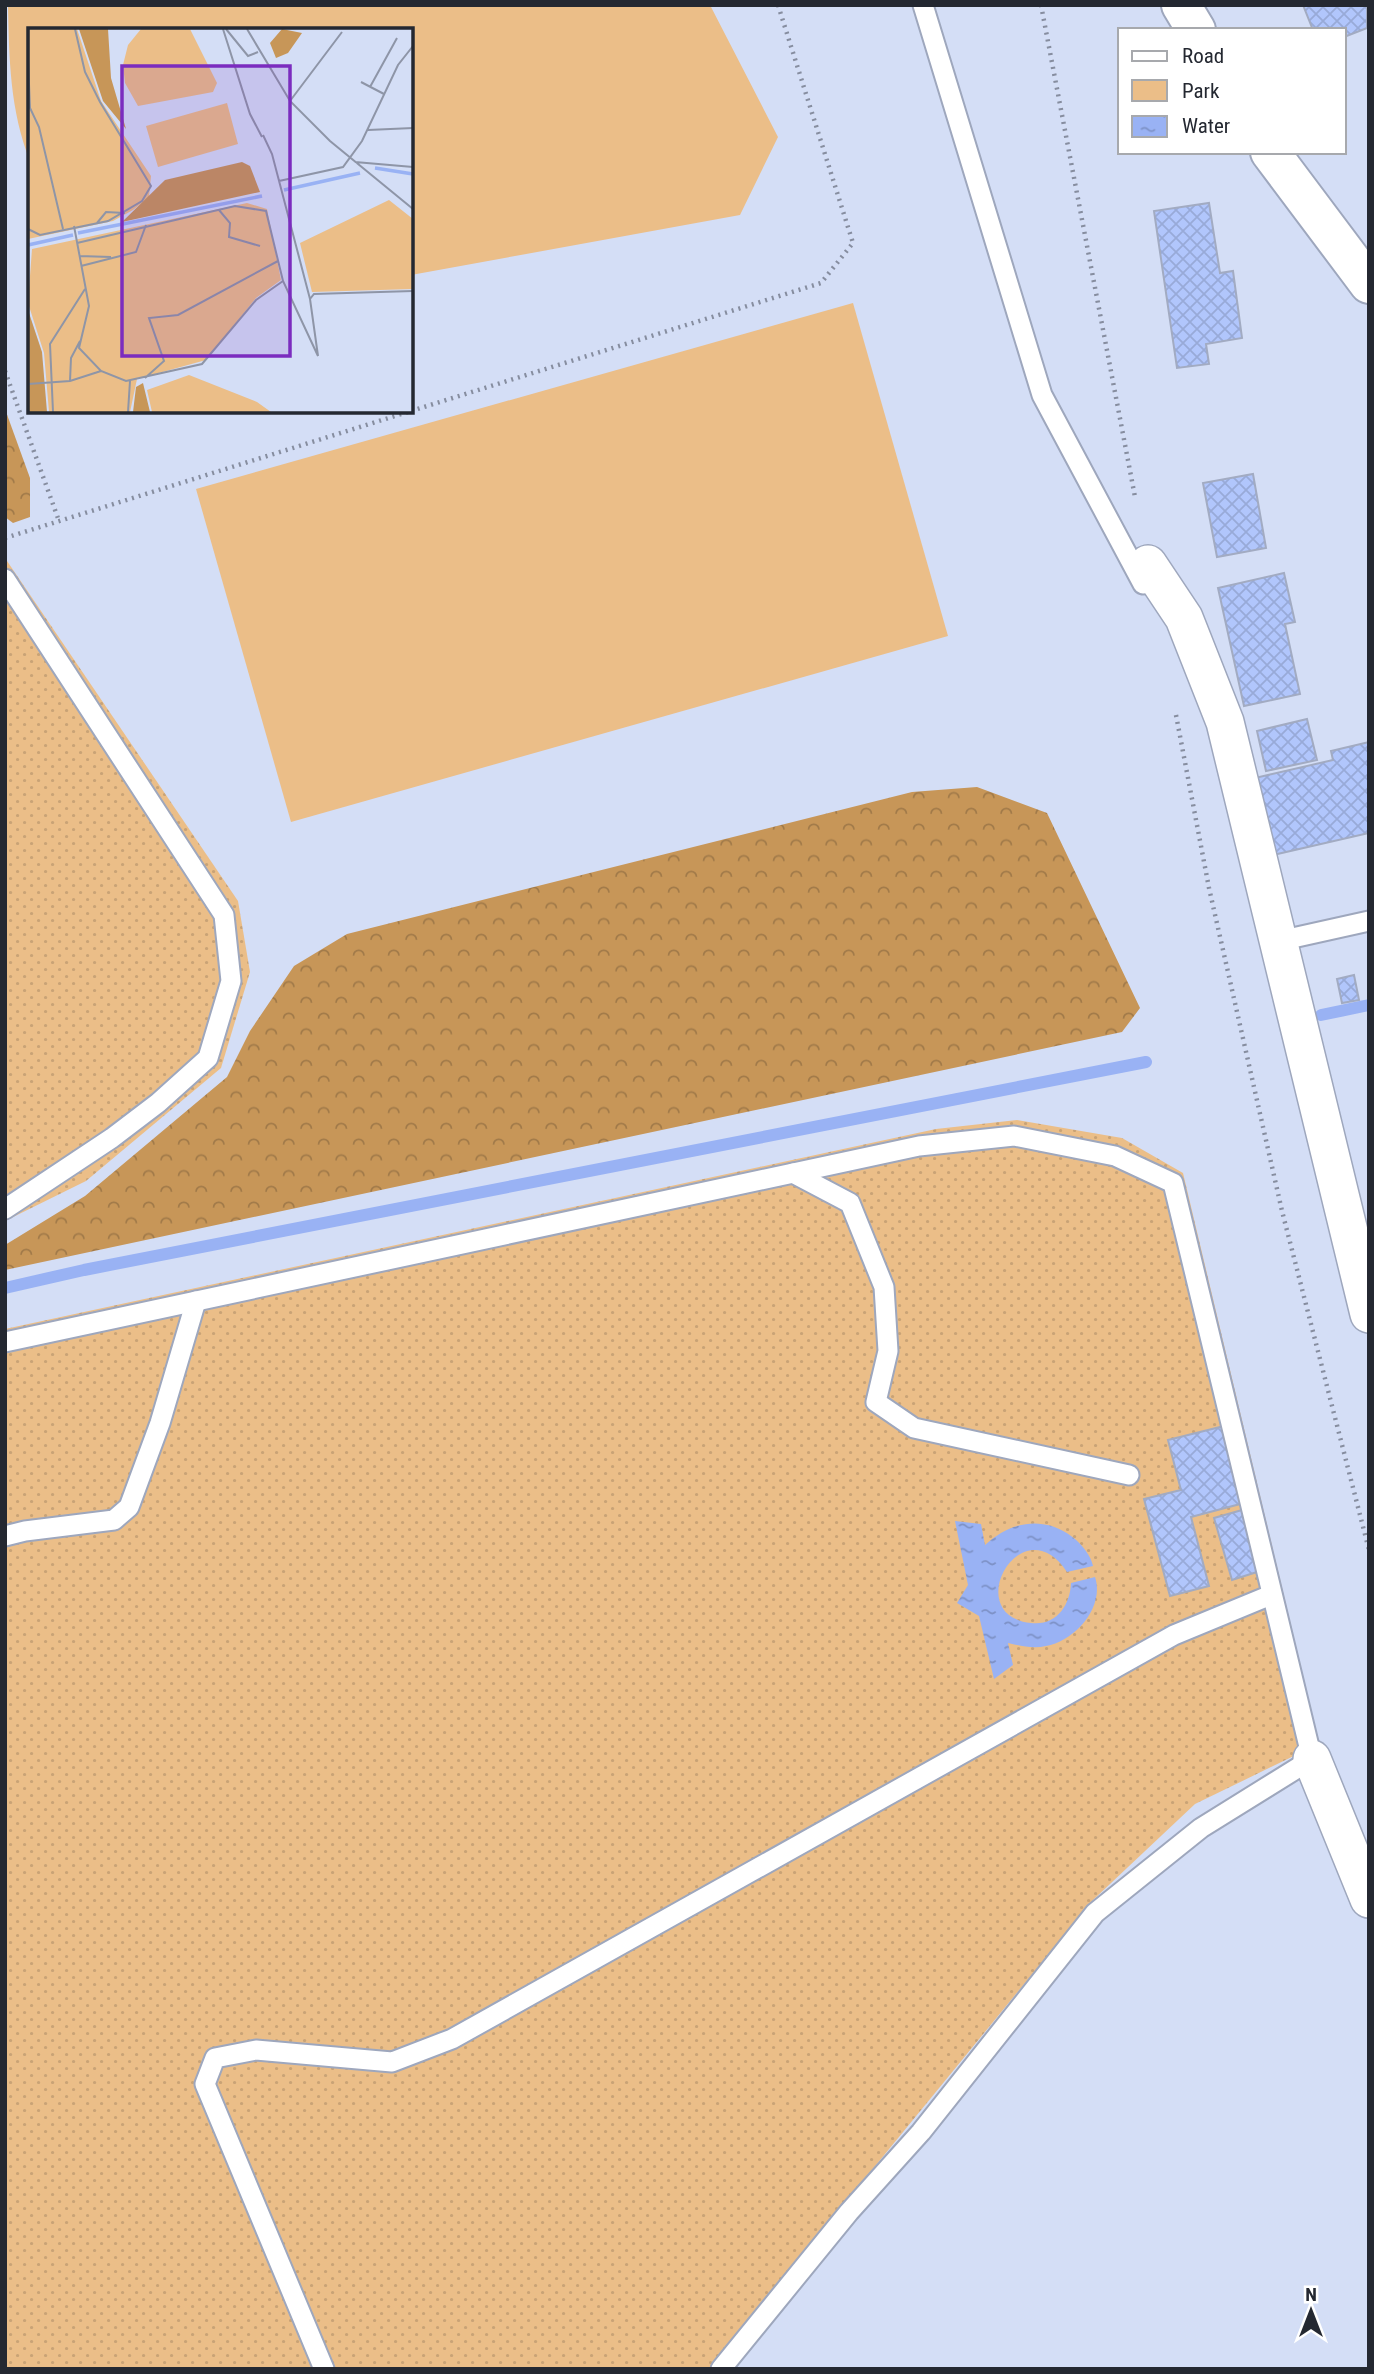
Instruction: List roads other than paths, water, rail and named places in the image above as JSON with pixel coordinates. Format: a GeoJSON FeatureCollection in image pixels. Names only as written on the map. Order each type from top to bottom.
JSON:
{"type":"FeatureCollection","features":[{"type":"Feature","properties":{"kind":"street"},"geometry":{"type":"LineString","coordinates":[[1181,5],[1195,28]]}},
{"type":"Feature","properties":{"kind":"street"},"geometry":{"type":"LineString","coordinates":[[1272,154],[1369,284]]}},
{"type":"Feature","properties":{"kind":"street"},"geometry":{"type":"LineString","coordinates":[[1148,564],[1184,618],[1225,722],[1369,1314]]}},
{"type":"Feature","properties":{"kind":"street"},"geometry":{"type":"LineString","coordinates":[[1312,1759],[1369,1899]]}},
{"type":"Feature","properties":{"kind":"lane"},"geometry":{"type":"LineString","coordinates":[[923,5],[1042,395],[1156,608]]}},
{"type":"Feature","properties":{"kind":"lane"},"geometry":{"type":"LineString","coordinates":[[5,579],[224,915],[231,981],[208,1058],[158,1103],[11,1202]]}},
{"type":"Feature","properties":{"kind":"lane"},"geometry":{"type":"LineString","coordinates":[[1279,941],[1369,921]]}},
{"type":"Feature","properties":{"kind":"lane"},"geometry":{"type":"LineString","coordinates":[[5,1342],[919,1146],[1014,1136],[1115,1156],[1173,1183],[1312,1759],[1201,1828],[1095,1913],[921,2132],[849,2212],[722,2369]]}},
{"type":"Feature","properties":{"kind":"lane"},"geometry":{"type":"LineString","coordinates":[[793,1173],[850,1203],[884,1287],[888,1351],[876,1402],[914,1429],[1129,1475]]}},
{"type":"Feature","properties":{"kind":"lane"},"geometry":{"type":"LineString","coordinates":[[5,1536],[114,1520],[129,1507],[160,1423],[195,1301]]}},
{"type":"Feature","properties":{"kind":"lane"},"geometry":{"type":"LineString","coordinates":[[324,2369],[205,2084],[215,2058],[256,2050],[392,2062],[452,2039],[1174,1635],[1271,1595]]}},
{"type":"Feature","properties":{"kind":"water"},"geometry":{"type":"Polygon","coordinates":[[[955,1521],[981,1524],[985,1545],[1006,1530],[1029,1524],[1052,1526],[1075,1539],[1086,1551],[1093,1566],[1067,1572],[1050,1554],[1032,1550],[1017,1556],[1005,1569],[999,1585],[1000,1602],[1010,1616],[1031,1623],[1048,1621],[1064,1607],[1071,1583],[1095,1577],[1096,1600],[1085,1621],[1077,1630],[1057,1643],[1032,1647],[1008,1643],[1013,1665],[994,1679],[979,1616],[957,1603],[968,1585],[955,1521]]]}},
{"type":"Feature","properties":{"kind":"waterway"},"geometry":{"type":"LineString","coordinates":[[1321,1015],[1369,1005]]}},
{"type":"Feature","properties":{"kind":"waterway"},"geometry":{"type":"LineString","coordinates":[[5,1288],[84,1270],[1146,1062]]}}]}
